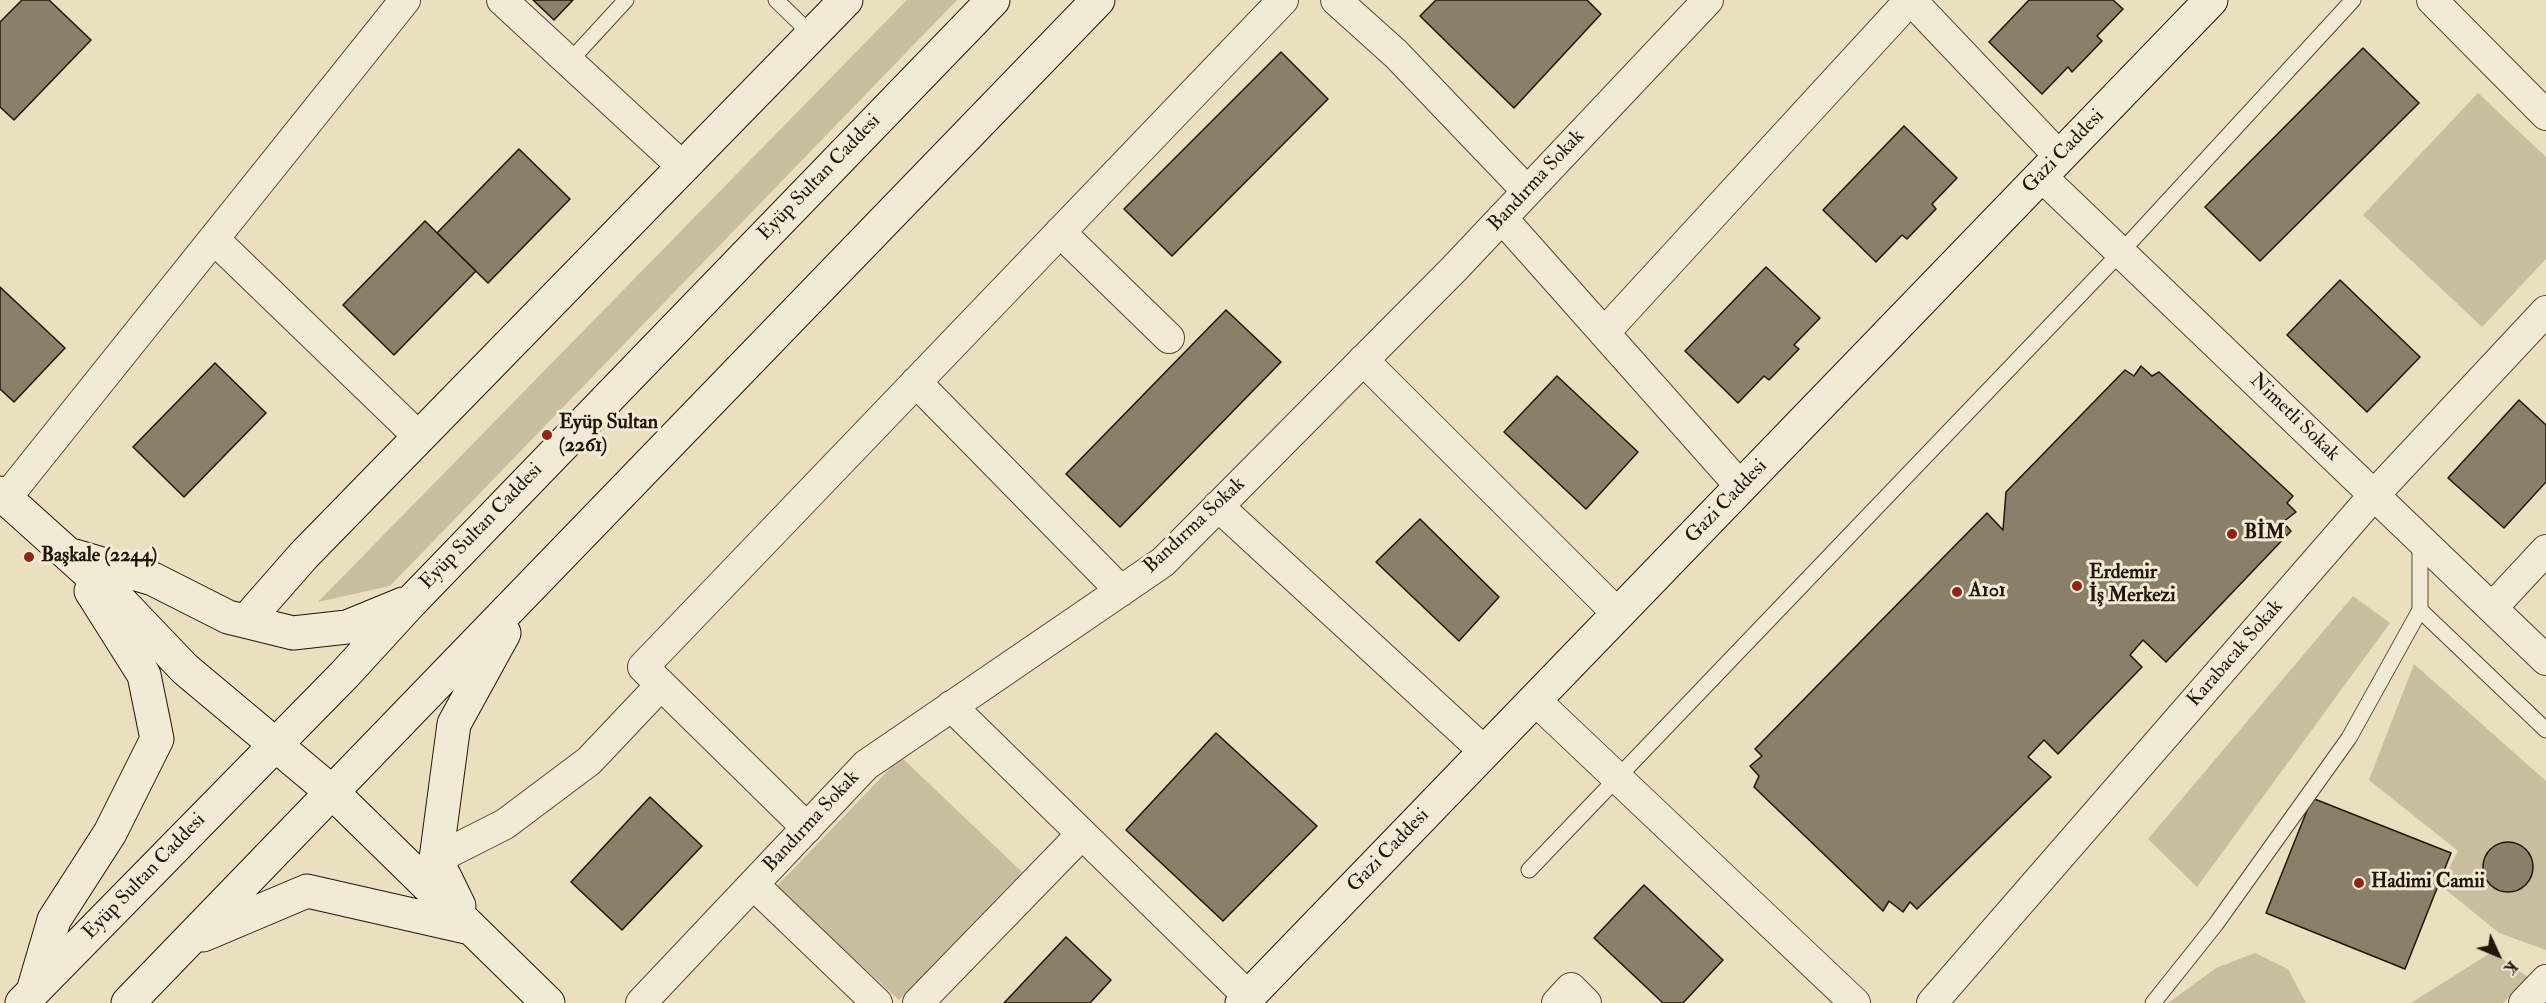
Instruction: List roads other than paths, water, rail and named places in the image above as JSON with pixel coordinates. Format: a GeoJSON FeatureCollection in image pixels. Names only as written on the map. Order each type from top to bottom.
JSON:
{"type":"FeatureCollection","features":[{"type":"Feature","properties":{"kind":"street"},"geometry":{"type":"LineString","coordinates":[[405,0],[214,239],[3,496],[120,601],[186,669],[333,793],[548,1003]]}},
{"type":"Feature","properties":{"kind":"street"},"geometry":{"type":"LineString","coordinates":[[502,0],[683,167]]}},
{"type":"Feature","properties":{"kind":"street"},"geometry":{"type":"LineString","coordinates":[[246,621],[304,555],[846,0]]}},
{"type":"Feature","properties":{"kind":"street","name":"Eyüp Sultan Caddesi"},"geometry":{"type":"LineString","coordinates":[[27,998],[345,674],[411,602],[993,0]]}},
{"type":"Feature","properties":{"kind":"street"},"geometry":{"type":"LineString","coordinates":[[128,1003],[1098,0]]}},
{"type":"Feature","properties":{"kind":"street"},"geometry":{"type":"LineString","coordinates":[[807,828],[643,667],[1283,0]]}},
{"type":"Feature","properties":{"kind":"street"},"geometry":{"type":"LineString","coordinates":[[1336,0],[1396,54],[1527,191]]}},
{"type":"Feature","properties":{"kind":"street"},"geometry":{"type":"LineString","coordinates":[[1604,333],[1911,0]]}},
{"type":"Feature","properties":{"kind":"street","name":"Nimetli Sokak"},"geometry":{"type":"LineString","coordinates":[[1911,0],[2121,252],[2546,660]]}},
{"type":"Feature","properties":{"kind":"street","name":"Gazi Caddesi"},"geometry":{"type":"LineString","coordinates":[[1245,1000],[2211,0]]}},
{"type":"Feature","properties":{"kind":"street"},"geometry":{"type":"LineString","coordinates":[[2432,0],[2546,115]]}},
{"type":"Feature","properties":{"kind":"street","name":"Bandırma Sokak"},"geometry":{"type":"LineString","coordinates":[[641,1003],[867,765],[1163,562],[1502,218],[1700,3]]}},
{"type":"Feature","properties":{"kind":"street"},"geometry":{"type":"LineString","coordinates":[[1502,218],[1741,487]]}},
{"type":"Feature","properties":{"kind":"street"},"geometry":{"type":"LineString","coordinates":[[1060,232],[1170,338]]}},
{"type":"Feature","properties":{"kind":"street"},"geometry":{"type":"LineString","coordinates":[[214,239],[419,437]]}},
{"type":"Feature","properties":{"kind":"street","name":"Karabacak Sokak"},"geometry":{"type":"LineString","coordinates":[[1932,1003],[2374,495],[2546,310]]}},
{"type":"Feature","properties":{"kind":"street"},"geometry":{"type":"LineString","coordinates":[[1363,360],[1618,614]]}},
{"type":"Feature","properties":{"kind":"street"},"geometry":{"type":"LineString","coordinates":[[916,382],[1121,591]]}},
{"type":"Feature","properties":{"kind":"street"},"geometry":{"type":"LineString","coordinates":[[1218,506],[1485,752]]}},
{"type":"Feature","properties":{"kind":"street"},"geometry":{"type":"LineString","coordinates":[[2492,608],[2546,550]]}},
{"type":"Feature","properties":{"kind":"street"},"geometry":{"type":"LineString","coordinates":[[68,554],[153,579],[228,617],[293,633],[347,627],[411,602]]}},
{"type":"Feature","properties":{"kind":"street"},"geometry":{"type":"LineString","coordinates":[[27,998],[54,920],[110,833],[156,738],[144,675],[68,554]]}},
{"type":"Feature","properties":{"kind":"street"},"geometry":{"type":"LineString","coordinates":[[470,928],[436,859],[454,724],[526,594]]}},
{"type":"Feature","properties":{"kind":"street"},"geometry":{"type":"LineString","coordinates":[[436,859],[505,824],[589,761],[660,686]]}},
{"type":"Feature","properties":{"kind":"street"},"geometry":{"type":"LineString","coordinates":[[1535,700],[1855,1003]]}},
{"type":"Feature","properties":{"kind":"street"},"geometry":{"type":"LineString","coordinates":[[951,706],[1082,834],[1245,1000]]}},
{"type":"Feature","properties":{"kind":"street"},"geometry":{"type":"LineString","coordinates":[[918,1003],[1082,834]]}},
{"type":"Feature","properties":{"kind":"street"},"geometry":{"type":"LineString","coordinates":[[754,885],[877,1003]]}},
{"type":"Feature","properties":{"kind":"street"},"geometry":{"type":"LineString","coordinates":[[188,942],[307,891],[470,928]]}},
{"type":"Feature","properties":{"kind":"street"},"geometry":{"type":"LineString","coordinates":[[2524,1003],[2546,980]]}},
{"type":"Feature","properties":{"kind":"street"},"geometry":{"type":"LineString","coordinates":[[1557,1003],[1571,988],[1586,1003]]}},
{"type":"Feature","properties":{"kind":"lane"},"geometry":{"type":"LineString","coordinates":[[569,62],[626,0]]}},
{"type":"Feature","properties":{"kind":"lane"},"geometry":{"type":"LineString","coordinates":[[776,0],[812,35]]}},
{"type":"Feature","properties":{"kind":"lane"},"geometry":{"type":"LineString","coordinates":[[1529,870],[1619,779],[2121,252],[2354,0]]}},
{"type":"Feature","properties":{"kind":"lane"},"geometry":{"type":"LineString","coordinates":[[2153,1003],[2217,924],[2349,738],[2420,610],[2420,539]]}},
{"type":"Feature","properties":{"kind":"lane"},"geometry":{"type":"LineString","coordinates":[[2420,610],[2546,730]]}},
{"type":"Feature","properties":{"kind":"place","name":"Eyüp Sultan (2261)"},"geometry":{"type":"Point","coordinates":[547,435]}},
{"type":"Feature","properties":{"kind":"place","name":"BİM"},"geometry":{"type":"Point","coordinates":[2232,534]}},
{"type":"Feature","properties":{"kind":"place","name":"Başkale (2244)"},"geometry":{"type":"Point","coordinates":[29,557]}},
{"type":"Feature","properties":{"kind":"place","name":"Erdemir İş Merkezi"},"geometry":{"type":"Point","coordinates":[2077,586]}},
{"type":"Feature","properties":{"kind":"place","name":"A101"},"geometry":{"type":"Point","coordinates":[1957,592]}},
{"type":"Feature","properties":{"kind":"place","name":"Hadimi Camii"},"geometry":{"type":"Point","coordinates":[2359,883]}}]}
